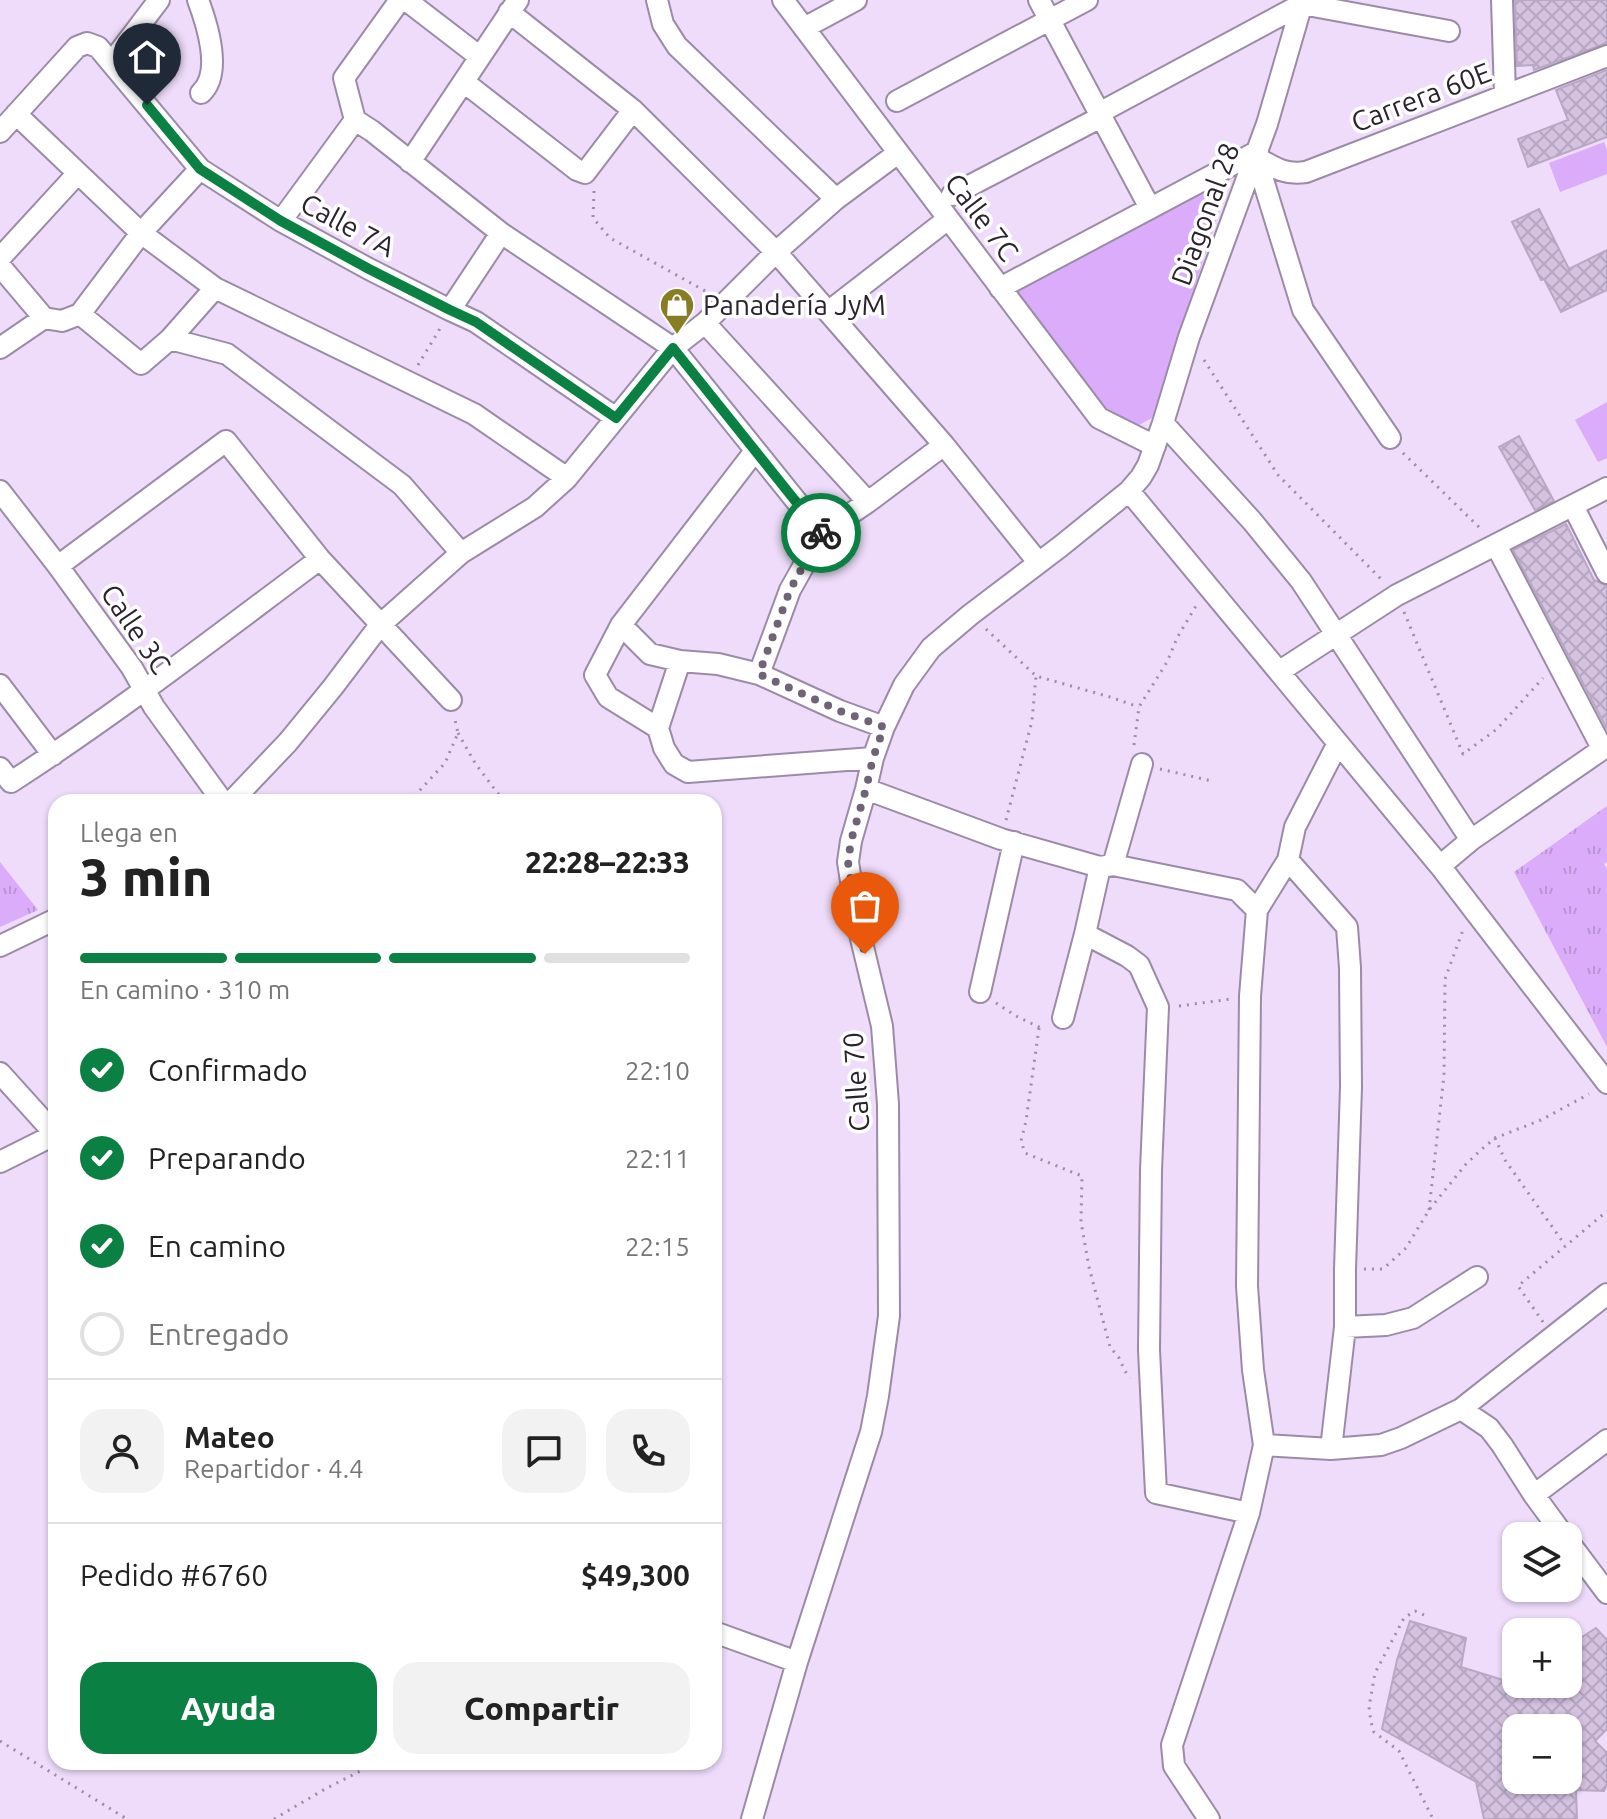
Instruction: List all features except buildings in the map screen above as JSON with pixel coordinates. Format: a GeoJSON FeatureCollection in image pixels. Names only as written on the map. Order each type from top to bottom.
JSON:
{"type":"FeatureCollection","features":[{"type":"Feature","properties":{"kind":"street"},"geometry":{"type":"LineString","coordinates":[[112,62],[159,0]]}},
{"type":"Feature","properties":{"kind":"street"},"geometry":{"type":"LineString","coordinates":[[198,0],[209,30],[212,73],[201,93]]}},
{"type":"Feature","properties":{"kind":"street"},"geometry":{"type":"LineString","coordinates":[[400,0],[344,78],[355,120],[501,233],[673,348],[822,533]]}},
{"type":"Feature","properties":{"kind":"street"},"geometry":{"type":"LineString","coordinates":[[406,0],[480,57]]}},
{"type":"Feature","properties":{"kind":"street"},"geometry":{"type":"LineString","coordinates":[[657,0],[663,24],[677,46],[836,199]]}},
{"type":"Feature","properties":{"kind":"street","name":"Calle 7C"},"geometry":{"type":"LineString","coordinates":[[783,0],[1099,418],[1155,446]]}},
{"type":"Feature","properties":{"kind":"street"},"geometry":{"type":"LineString","coordinates":[[804,28],[856,0]]}},
{"type":"Feature","properties":{"kind":"street"},"geometry":{"type":"LineString","coordinates":[[1039,0],[1150,208]]}},
{"type":"Feature","properties":{"kind":"street"},"geometry":{"type":"LineString","coordinates":[[897,101],[1087,0]]}},
{"type":"Feature","properties":{"kind":"street"},"geometry":{"type":"LineString","coordinates":[[1502,0],[1505,94]]}},
{"type":"Feature","properties":{"kind":"street"},"geometry":{"type":"LineString","coordinates":[[952,195],[1302,2],[1449,31]]}},
{"type":"Feature","properties":{"kind":"street","name":"Diagonal 28"},"geometry":{"type":"LineString","coordinates":[[1155,446],[1189,337],[1257,154],[1302,2]]}},
{"type":"Feature","properties":{"kind":"street"},"geometry":{"type":"LineString","coordinates":[[410,162],[514,6],[633,110],[776,252],[944,445],[1038,562]]}},
{"type":"Feature","properties":{"kind":"street","name":"Calle 7A"},"geometry":{"type":"LineString","coordinates":[[16,114],[77,47],[87,43],[98,47],[200,169],[281,221],[476,322],[616,418]]}},
{"type":"Feature","properties":{"kind":"street","name":"Carrera 60E"},"geometry":{"type":"LineString","coordinates":[[1257,154],[1277,170],[1291,174],[1306,172],[1607,56]]}},
{"type":"Feature","properties":{"kind":"street"},"geometry":{"type":"LineString","coordinates":[[464,82],[577,170],[585,173],[633,110]]}},
{"type":"Feature","properties":{"kind":"street"},"geometry":{"type":"LineString","coordinates":[[0,132],[16,114],[141,233],[215,288],[474,414],[567,478]]}},
{"type":"Feature","properties":{"kind":"street"},"geometry":{"type":"LineString","coordinates":[[281,221],[355,120]]}},
{"type":"Feature","properties":{"kind":"street"},"geometry":{"type":"LineString","coordinates":[[239,794],[288,742],[380,625],[461,553],[535,507],[567,478],[673,348],[705,323],[776,252],[836,199],[898,153]]}},
{"type":"Feature","properties":{"kind":"street"},"geometry":{"type":"LineString","coordinates":[[1000,288],[1257,154],[1303,310],[1390,438]]}},
{"type":"Feature","properties":{"kind":"street"},"geometry":{"type":"LineString","coordinates":[[0,266],[44,318],[62,321],[80,314],[141,233],[200,169]]}},
{"type":"Feature","properties":{"kind":"street"},"geometry":{"type":"LineString","coordinates":[[0,258],[78,173]]}},
{"type":"Feature","properties":{"kind":"street"},"geometry":{"type":"LineString","coordinates":[[828,312],[948,219]]}},
{"type":"Feature","properties":{"kind":"street"},"geometry":{"type":"LineString","coordinates":[[450,310],[501,233]]}},
{"type":"Feature","properties":{"kind":"street"},"geometry":{"type":"LineString","coordinates":[[80,314],[141,364],[170,339],[215,288]]}},
{"type":"Feature","properties":{"kind":"street"},"geometry":{"type":"LineString","coordinates":[[0,348],[44,318]]}},
{"type":"Feature","properties":{"kind":"street"},"geometry":{"type":"LineString","coordinates":[[705,323],[868,502]]}},
{"type":"Feature","properties":{"kind":"street"},"geometry":{"type":"LineString","coordinates":[[170,339],[227,354],[402,485],[461,553]]}},
{"type":"Feature","properties":{"kind":"street"},"geometry":{"type":"LineString","coordinates":[[1163,423],[1211,473],[1301,581],[1471,840]]}},
{"type":"Feature","properties":{"kind":"street"},"geometry":{"type":"LineString","coordinates":[[58,566],[226,441],[320,559],[451,700]]}},
{"type":"Feature","properties":{"kind":"street"},"geometry":{"type":"LineString","coordinates":[[759,674],[790,590],[822,533],[944,445]]}},
{"type":"Feature","properties":{"kind":"street","name":"Calle 70"},"geometry":{"type":"LineString","coordinates":[[752,1819],[797,1662],[871,1432],[889,1316],[888,1104],[882,1026],[858,926],[848,862],[873,758],[904,685],[931,648],[1129,491],[1148,465],[1155,446]]}},
{"type":"Feature","properties":{"kind":"street"},"geometry":{"type":"LineString","coordinates":[[658,728],[608,697],[595,675],[621,625],[755,451]]}},
{"type":"Feature","properties":{"kind":"street"},"geometry":{"type":"LineString","coordinates":[[1280,671],[1397,595],[1607,488]]}},
{"type":"Feature","properties":{"kind":"street","name":"Calle 3C"},"geometry":{"type":"LineString","coordinates":[[0,491],[132,668],[154,707],[217,794]]}},
{"type":"Feature","properties":{"kind":"street"},"geometry":{"type":"LineString","coordinates":[[1129,491],[1440,866],[1600,1088]]}},
{"type":"Feature","properties":{"kind":"street"},"geometry":{"type":"LineString","coordinates":[[1573,506],[1607,573]]}},
{"type":"Feature","properties":{"kind":"street"},"geometry":{"type":"LineString","coordinates":[[1440,866],[1471,840],[1604,747],[1556,663],[1496,545]]}},
{"type":"Feature","properties":{"kind":"street"},"geometry":{"type":"LineString","coordinates":[[0,768],[11,782],[53,755],[320,559]]}},
{"type":"Feature","properties":{"kind":"street"},"geometry":{"type":"LineString","coordinates":[[621,625],[650,654],[680,661],[718,664],[759,674],[840,711],[884,727]]}},
{"type":"Feature","properties":{"kind":"street"},"geometry":{"type":"LineString","coordinates":[[680,661],[658,728],[664,748],[674,764],[688,772],[873,758]]}},
{"type":"Feature","properties":{"kind":"street"},"geometry":{"type":"LineString","coordinates":[[0,685],[53,755]]}},
{"type":"Feature","properties":{"kind":"street"},"geometry":{"type":"LineString","coordinates":[[1209,1819],[1174,1766],[1172,1745],[1249,1513],[1264,1445],[1253,1370],[1247,1286],[1250,996],[1257,910],[1288,860],[1295,827],[1338,743]]}},
{"type":"Feature","properties":{"kind":"street"},"geometry":{"type":"LineString","coordinates":[[1063,1018],[1085,934],[1142,764]]}},
{"type":"Feature","properties":{"kind":"street"},"geometry":{"type":"LineString","coordinates":[[866,789],[1008,840],[1107,866],[1237,890],[1257,910]]}},
{"type":"Feature","properties":{"kind":"street"},"geometry":{"type":"LineString","coordinates":[[980,992],[1008,840]]}},
{"type":"Feature","properties":{"kind":"street"},"geometry":{"type":"LineString","coordinates":[[1288,860],[1347,927],[1350,968],[1351,1087],[1345,1327],[1331,1449]]}},
{"type":"Feature","properties":{"kind":"street"},"geometry":{"type":"LineString","coordinates":[[0,946],[48,923]]}},
{"type":"Feature","properties":{"kind":"street"},"geometry":{"type":"LineString","coordinates":[[1085,934],[1139,965],[1158,1007],[1151,1170],[1149,1350],[1156,1493],[1249,1513]]}},
{"type":"Feature","properties":{"kind":"street"},"geometry":{"type":"LineString","coordinates":[[0,1073],[48,1126]]}},
{"type":"Feature","properties":{"kind":"street"},"geometry":{"type":"LineString","coordinates":[[0,1162],[48,1139]]}},
{"type":"Feature","properties":{"kind":"street"},"geometry":{"type":"LineString","coordinates":[[1345,1327],[1386,1325],[1413,1318],[1477,1277]]}},
{"type":"Feature","properties":{"kind":"street"},"geometry":{"type":"LineString","coordinates":[[1264,1445],[1331,1449],[1381,1445],[1401,1438],[1461,1409],[1607,1294]]}},
{"type":"Feature","properties":{"kind":"street"},"geometry":{"type":"LineString","coordinates":[[1461,1409],[1489,1428],[1554,1522]]}},
{"type":"Feature","properties":{"kind":"street"},"geometry":{"type":"LineString","coordinates":[[1534,1495],[1607,1440]]}},
{"type":"Feature","properties":{"kind":"street"},"geometry":{"type":"LineString","coordinates":[[1582,1559],[1607,1593]]}},
{"type":"Feature","properties":{"kind":"street"},"geometry":{"type":"LineString","coordinates":[[722,1635],[797,1662]]}},
{"type":"Feature","properties":{"kind":"path"},"geometry":{"type":"LineString","coordinates":[[585,173],[594,189],[593,218],[610,238],[725,302]]}},
{"type":"Feature","properties":{"kind":"path"},"geometry":{"type":"LineString","coordinates":[[408,382],[450,310]]}},
{"type":"Feature","properties":{"kind":"path"},"geometry":{"type":"LineString","coordinates":[[1189,337],[1278,475],[1397,595],[1463,754],[1497,729],[1556,663]]}},
{"type":"Feature","properties":{"kind":"path"},"geometry":{"type":"LineString","coordinates":[[1390,438],[1496,545]]}},
{"type":"Feature","properties":{"kind":"path"},"geometry":{"type":"LineString","coordinates":[[1207,587],[1139,707],[1134,743],[1142,764],[1212,781]]}},
{"type":"Feature","properties":{"kind":"path"},"geometry":{"type":"LineString","coordinates":[[970,615],[1036,676],[1139,707]]}},
{"type":"Feature","properties":{"kind":"path"},"geometry":{"type":"LineString","coordinates":[[1008,840],[1032,721],[1036,676]]}},
{"type":"Feature","properties":{"kind":"path"},"geometry":{"type":"LineString","coordinates":[[451,700],[458,733],[498,794]]}},
{"type":"Feature","properties":{"kind":"path"},"geometry":{"type":"LineString","coordinates":[[418,794],[445,763],[458,733]]}},
{"type":"Feature","properties":{"kind":"path"},"geometry":{"type":"LineString","coordinates":[[1429,1210],[1444,1075],[1445,979],[1473,908]]}},
{"type":"Feature","properties":{"kind":"path"},"geometry":{"type":"LineString","coordinates":[[980,992],[1039,1028],[1051,1026],[1063,1018]]}},
{"type":"Feature","properties":{"kind":"path"},"geometry":{"type":"LineString","coordinates":[[1158,1007],[1250,996]]}},
{"type":"Feature","properties":{"kind":"path"},"geometry":{"type":"LineString","coordinates":[[1039,1028],[1021,1141],[1025,1153],[1082,1176],[1081,1222],[1110,1347],[1129,1377],[1135,1380],[1150,1377]]}},
{"type":"Feature","properties":{"kind":"path"},"geometry":{"type":"LineString","coordinates":[[1345,1269],[1383,1269],[1406,1248],[1429,1210],[1466,1164],[1495,1138],[1541,1120],[1600,1088]]}},
{"type":"Feature","properties":{"kind":"path"},"geometry":{"type":"LineString","coordinates":[[1495,1138],[1505,1160],[1565,1245]]}},
{"type":"Feature","properties":{"kind":"path"},"geometry":{"type":"LineString","coordinates":[[1553,1336],[1518,1286],[1607,1211]]}},
{"type":"Feature","properties":{"kind":"path"},"geometry":{"type":"LineString","coordinates":[[1424,1615],[1415,1611],[1404,1618],[1375,1673],[1369,1707],[1374,1732],[1399,1751],[1433,1819]]}},
{"type":"Feature","properties":{"kind":"path"},"geometry":{"type":"LineString","coordinates":[[0,1741],[127,1819]]}},
{"type":"Feature","properties":{"kind":"path"},"geometry":{"type":"LineString","coordinates":[[274,1819],[362,1770]]}},
{"type":"Feature","properties":{"kind":"green space"},"geometry":{"type":"Polygon","coordinates":[[[1604,142],[1607,174],[1560,192],[1549,163],[1604,142]]]}},
{"type":"Feature","properties":{"kind":"green space"},"geometry":{"type":"Polygon","coordinates":[[[1230,178],[1152,418],[1137,426],[1106,408],[1016,291],[1230,178]]]}},
{"type":"Feature","properties":{"kind":"green space"},"geometry":{"type":"Polygon","coordinates":[[[1607,402],[1607,458],[1598,462],[1575,420],[1607,402]]]}},
{"type":"Feature","properties":{"kind":"green space"},"geometry":{"type":"Polygon","coordinates":[[[1607,806],[1607,862],[1604,864],[1607,869],[1607,1047],[1514,872],[1607,806]]]}},
{"type":"Feature","properties":{"kind":"green space"},"geometry":{"type":"Polygon","coordinates":[[[0,862],[38,910],[0,927],[0,862]]]}},
{"type":"Feature","properties":{"kind":"way so far"},"geometry":{"type":"LineString","coordinates":[[821,533],[790,590],[759,674],[840,711],[884,727],[873,758],[848,862],[865,954]]}},
{"type":"Feature","properties":{"kind":"place","name":"Panadería JyM"},"geometry":{"type":"Point","coordinates":[677,336]}},
{"type":"Feature","properties":{"kind":"route"},"geometry":{"type":"LineString","coordinates":[[147,105],[200,169],[281,221],[476,322],[616,418],[673,348],[821,533]]}}]}
